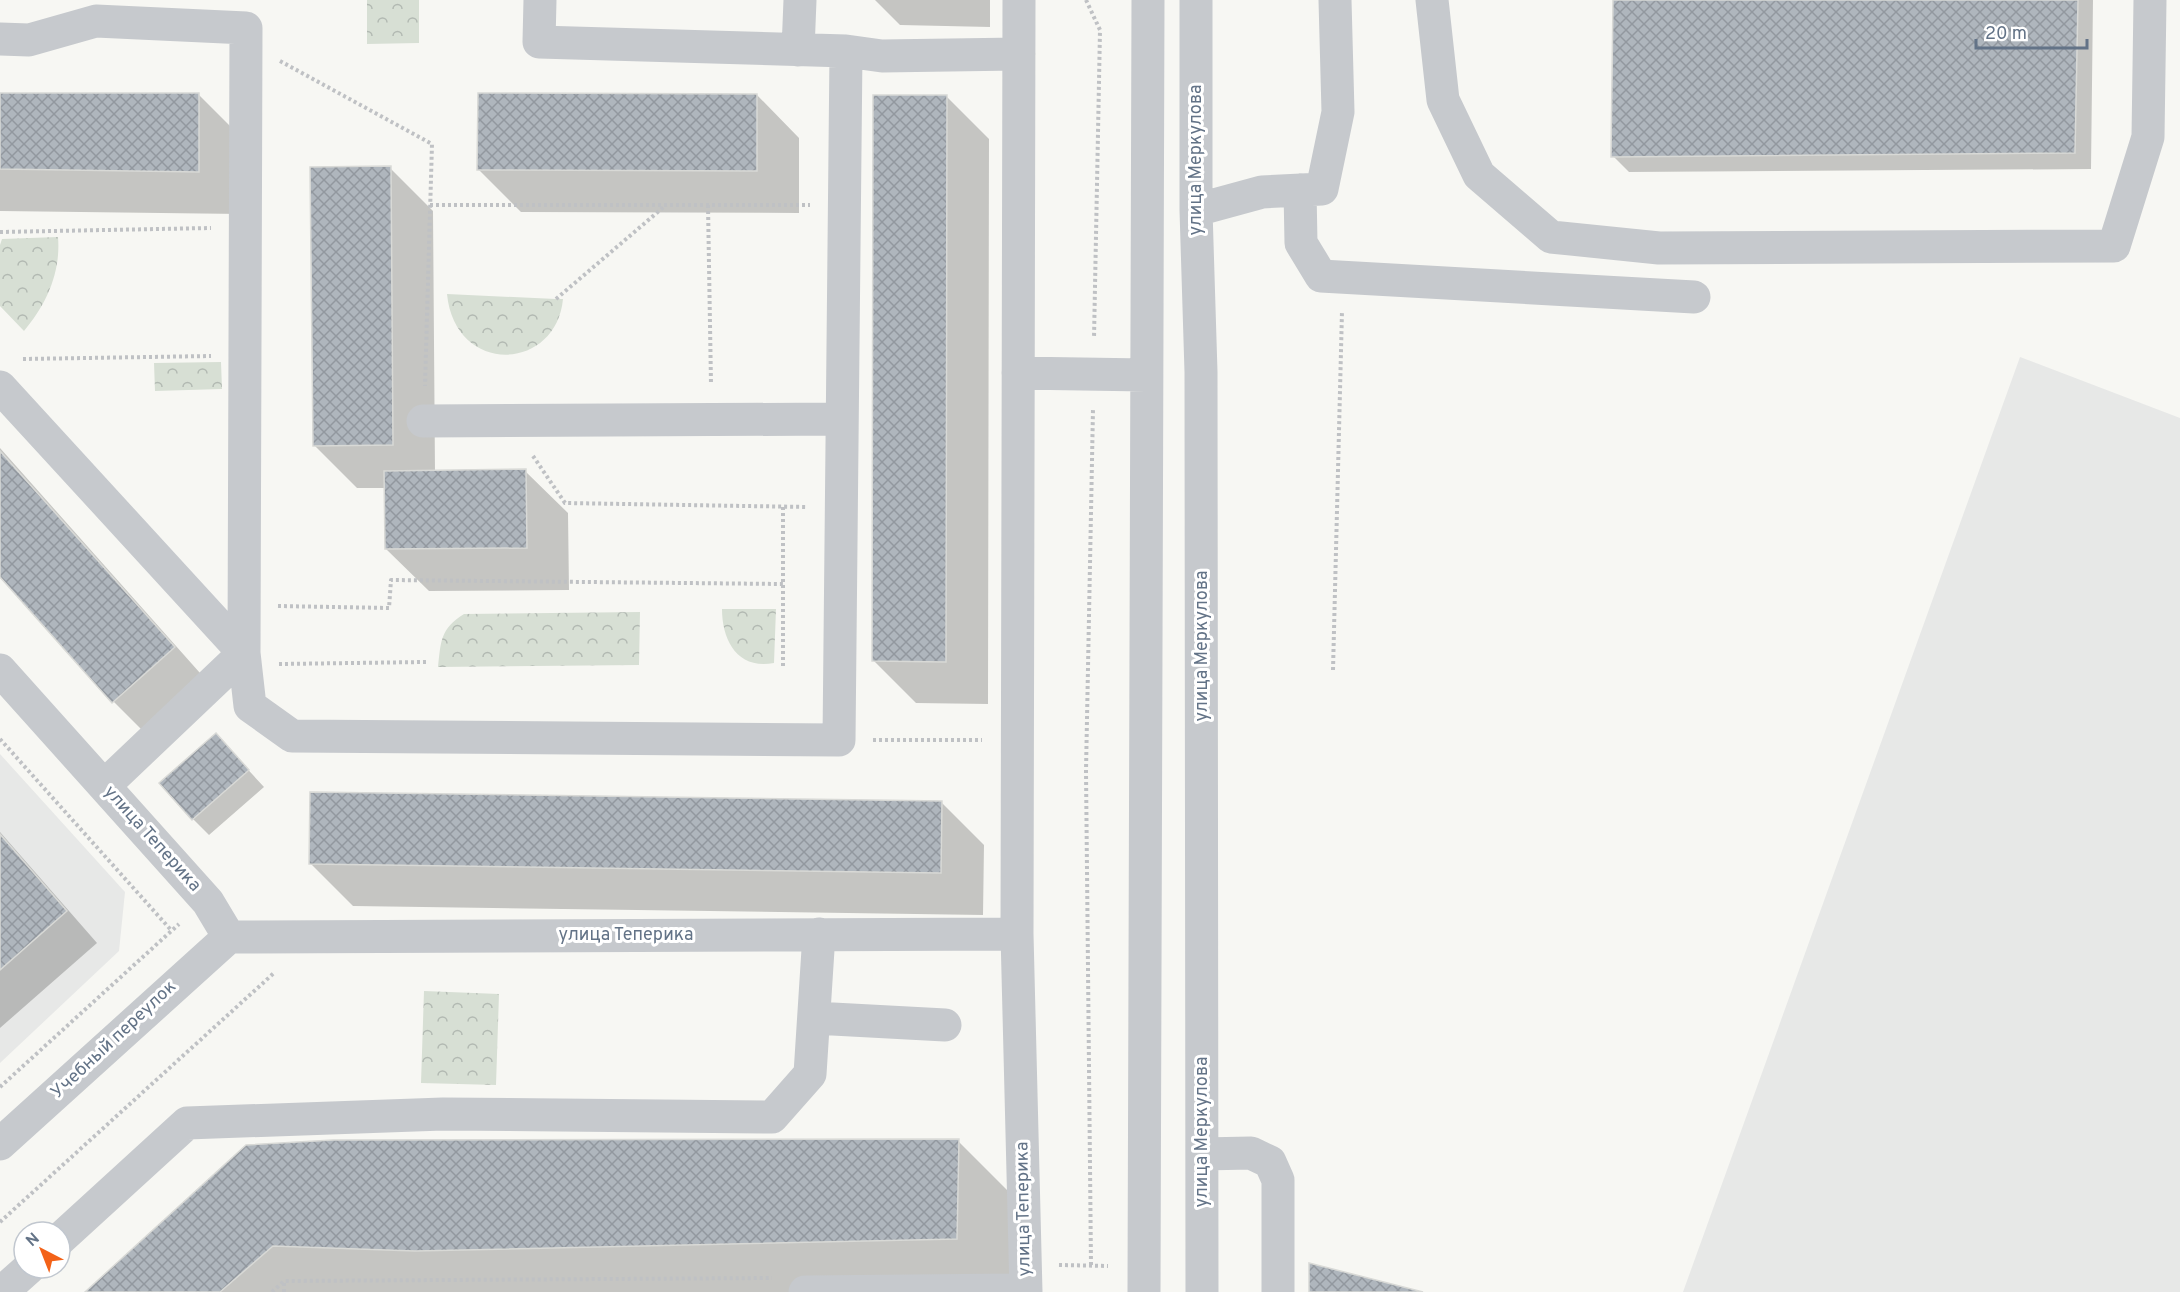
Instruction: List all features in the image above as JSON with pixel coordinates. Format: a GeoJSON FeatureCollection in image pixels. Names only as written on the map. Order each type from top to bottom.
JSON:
{"type":"FeatureCollection","features":[{"type":"Feature","properties":{"kind":"street"},"geometry":{"type":"LineString","coordinates":[[540,0],[539,42],[846,51],[882,56],[1019,54]]}},
{"type":"Feature","properties":{"kind":"street"},"geometry":{"type":"LineString","coordinates":[[798,50],[800,0]]}},
{"type":"Feature","properties":{"kind":"street"},"geometry":{"type":"LineString","coordinates":[[1017,934],[1019,0]]}},
{"type":"Feature","properties":{"kind":"street"},"geometry":{"type":"LineString","coordinates":[[1144,1292],[1148,0]]}},
{"type":"Feature","properties":{"kind":"street","name":"улица Меркулова"},"geometry":{"type":"LineString","coordinates":[[1196,0],[1196,210],[1201,372],[1202,1292]]}},
{"type":"Feature","properties":{"kind":"street"},"geometry":{"type":"LineString","coordinates":[[1196,210],[1262,192],[1322,189],[1338,112],[1335,0]]}},
{"type":"Feature","properties":{"kind":"street"},"geometry":{"type":"LineString","coordinates":[[1432,0],[1443,100],[1479,175],[1551,237],[1659,248],[2114,246],[2148,137],[2150,0]]}},
{"type":"Feature","properties":{"kind":"street"},"geometry":{"type":"LineString","coordinates":[[0,39],[29,40],[96,21],[246,28],[244,659],[250,706],[292,736],[839,740],[846,51]]}},
{"type":"Feature","properties":{"kind":"street"},"geometry":{"type":"LineString","coordinates":[[1300,190],[1301,243],[1321,276],[1694,297]]}},
{"type":"Feature","properties":{"kind":"street"},"geometry":{"type":"LineString","coordinates":[[6,373],[244,659]]}},
{"type":"Feature","properties":{"kind":"street"},"geometry":{"type":"LineString","coordinates":[[1018,373],[1146,375]]}},
{"type":"Feature","properties":{"kind":"street"},"geometry":{"type":"LineString","coordinates":[[423,421],[841,420]]}},
{"type":"Feature","properties":{"kind":"street"},"geometry":{"type":"LineString","coordinates":[[104,786],[244,659]]}},
{"type":"Feature","properties":{"kind":"street","name":"улица Теперика"},"geometry":{"type":"LineString","coordinates":[[0,670],[208,902],[229,937],[1017,934],[1026,1291]]}},
{"type":"Feature","properties":{"kind":"street"},"geometry":{"type":"LineString","coordinates":[[72,1228],[187,1123],[443,1114],[772,1117],[810,1074],[819,934]]}},
{"type":"Feature","properties":{"kind":"street","name":"Учебный переулок"},"geometry":{"type":"LineString","coordinates":[[0,1144],[229,937]]}},
{"type":"Feature","properties":{"kind":"street"},"geometry":{"type":"LineString","coordinates":[[814,1018],[945,1025]]}},
{"type":"Feature","properties":{"kind":"street"},"geometry":{"type":"LineString","coordinates":[[1202,1154],[1251,1153],[1270,1162],[1278,1180],[1278,1292]]}},
{"type":"Feature","properties":{"kind":"street"},"geometry":{"type":"LineString","coordinates":[[2,1292],[16,1280]]}},
{"type":"Feature","properties":{"kind":"street"},"geometry":{"type":"LineString","coordinates":[[805,1292],[1026,1291]]}},
{"type":"Feature","properties":{"kind":"path"},"geometry":{"type":"LineString","coordinates":[[1086,0],[1100,30],[1086,771],[1091,1265]]}},
{"type":"Feature","properties":{"kind":"path"},"geometry":{"type":"LineString","coordinates":[[245,42],[432,144],[423,421]]}},
{"type":"Feature","properties":{"kind":"path"},"geometry":{"type":"LineString","coordinates":[[430,205],[844,205]]}},
{"type":"Feature","properties":{"kind":"path"},"geometry":{"type":"LineString","coordinates":[[556,299],[667,205]]}},
{"type":"Feature","properties":{"kind":"path"},"geometry":{"type":"LineString","coordinates":[[708,205],[712,420]]}},
{"type":"Feature","properties":{"kind":"path"},"geometry":{"type":"LineString","coordinates":[[0,232],[245,227]]}},
{"type":"Feature","properties":{"kind":"path"},"geometry":{"type":"LineString","coordinates":[[1333,670],[1343,277]]}},
{"type":"Feature","properties":{"kind":"path"},"geometry":{"type":"LineString","coordinates":[[6,373],[244,355]]}},
{"type":"Feature","properties":{"kind":"path"},"geometry":{"type":"LineString","coordinates":[[509,421],[565,503],[841,508]]}},
{"type":"Feature","properties":{"kind":"path"},"geometry":{"type":"LineString","coordinates":[[783,507],[783,666]]}},
{"type":"Feature","properties":{"kind":"path"},"geometry":{"type":"LineString","coordinates":[[244,605],[389,608],[391,580],[783,584]]}},
{"type":"Feature","properties":{"kind":"path"},"geometry":{"type":"LineString","coordinates":[[244,659],[426,662]]}},
{"type":"Feature","properties":{"kind":"path"},"geometry":{"type":"LineString","coordinates":[[839,740],[1017,739]]}},
{"type":"Feature","properties":{"kind":"path"},"geometry":{"type":"LineString","coordinates":[[0,740],[171,930]]}},
{"type":"Feature","properties":{"kind":"path"},"geometry":{"type":"LineString","coordinates":[[0,1087],[171,930],[208,902]]}},
{"type":"Feature","properties":{"kind":"path"},"geometry":{"type":"LineString","coordinates":[[0,1222],[277,970]]}},
{"type":"Feature","properties":{"kind":"path"},"geometry":{"type":"LineString","coordinates":[[272,1292],[284,1281],[794,1278],[805,1292]]}},
{"type":"Feature","properties":{"kind":"path"},"geometry":{"type":"LineString","coordinates":[[284,1281],[284,1292]]}},
{"type":"Feature","properties":{"kind":"shaded area"},"geometry":{"type":"Polygon","coordinates":[[[2020,357],[2180,418],[2180,1292],[1683,1292],[2020,357]]]}},
{"type":"Feature","properties":{"kind":"shaded area"},"geometry":{"type":"Polygon","coordinates":[[[0,754],[125,892],[119,951],[0,1063],[0,754]]]}},
{"type":"Feature","properties":{"kind":"green space"},"geometry":{"type":"Polygon","coordinates":[[[367,0],[419,0],[419,43],[367,44],[367,0]]]}},
{"type":"Feature","properties":{"kind":"green space"},"geometry":{"type":"Polygon","coordinates":[[[58,237],[57,263],[50,288],[39,310],[24,331],[0,306],[0,245],[2,239],[58,237]]]}},
{"type":"Feature","properties":{"kind":"green space"},"geometry":{"type":"Polygon","coordinates":[[[447,294],[563,299],[556,323],[543,341],[525,351],[505,355],[485,351],[468,340],[454,321],[447,294]]]}},
{"type":"Feature","properties":{"kind":"green space"},"geometry":{"type":"Polygon","coordinates":[[[221,362],[222,389],[155,391],[154,363],[221,362]]]}},
{"type":"Feature","properties":{"kind":"green space"},"geometry":{"type":"Polygon","coordinates":[[[722,609],[776,609],[774,663],[751,662],[734,651],[725,632],[722,609]]]}},
{"type":"Feature","properties":{"kind":"green space"},"geometry":{"type":"Polygon","coordinates":[[[640,612],[639,665],[438,667],[443,636],[450,625],[464,614],[640,612]]]}},
{"type":"Feature","properties":{"kind":"green space"},"geometry":{"type":"Polygon","coordinates":[[[424,991],[499,994],[496,1085],[421,1083],[424,991]]]}},
{"type":"Feature","properties":{"kind":"building"},"geometry":{"type":"Polygon","coordinates":[[[1613,0],[2078,0],[2075,153],[1611,157],[1613,0]]]}},
{"type":"Feature","properties":{"kind":"building"},"geometry":{"type":"Polygon","coordinates":[[[0,93],[199,93],[199,172],[0,169],[0,93]]]}},
{"type":"Feature","properties":{"kind":"building"},"geometry":{"type":"Polygon","coordinates":[[[478,93],[757,94],[757,171],[477,170],[478,93]]]}},
{"type":"Feature","properties":{"kind":"building"},"geometry":{"type":"Polygon","coordinates":[[[873,95],[947,95],[946,662],[872,661],[873,95]]]}},
{"type":"Feature","properties":{"kind":"building"},"geometry":{"type":"Polygon","coordinates":[[[391,166],[393,445],[313,446],[310,167],[391,166]]]}},
{"type":"Feature","properties":{"kind":"building"},"geometry":{"type":"Polygon","coordinates":[[[0,451],[175,647],[112,703],[0,577],[0,451]]]}},
{"type":"Feature","properties":{"kind":"building"},"geometry":{"type":"Polygon","coordinates":[[[526,469],[527,548],[385,549],[384,471],[526,469]]]}},
{"type":"Feature","properties":{"kind":"building"},"geometry":{"type":"Polygon","coordinates":[[[216,733],[249,770],[192,820],[159,783],[216,733]]]}},
{"type":"Feature","properties":{"kind":"building"},"geometry":{"type":"Polygon","coordinates":[[[310,792],[942,801],[941,873],[309,864],[310,792]]]}},
{"type":"Feature","properties":{"kind":"building"},"geometry":{"type":"Polygon","coordinates":[[[0,834],[67,911],[0,970],[0,834]]]}},
{"type":"Feature","properties":{"kind":"building"},"geometry":{"type":"Polygon","coordinates":[[[959,1139],[957,1239],[415,1251],[273,1246],[220,1292],[85,1292],[246,1145],[333,1140],[959,1139]]]}},
{"type":"Feature","properties":{"kind":"building"},"geometry":{"type":"Polygon","coordinates":[[[1309,1263],[1423,1292],[1309,1292],[1309,1263]]]}}]}
